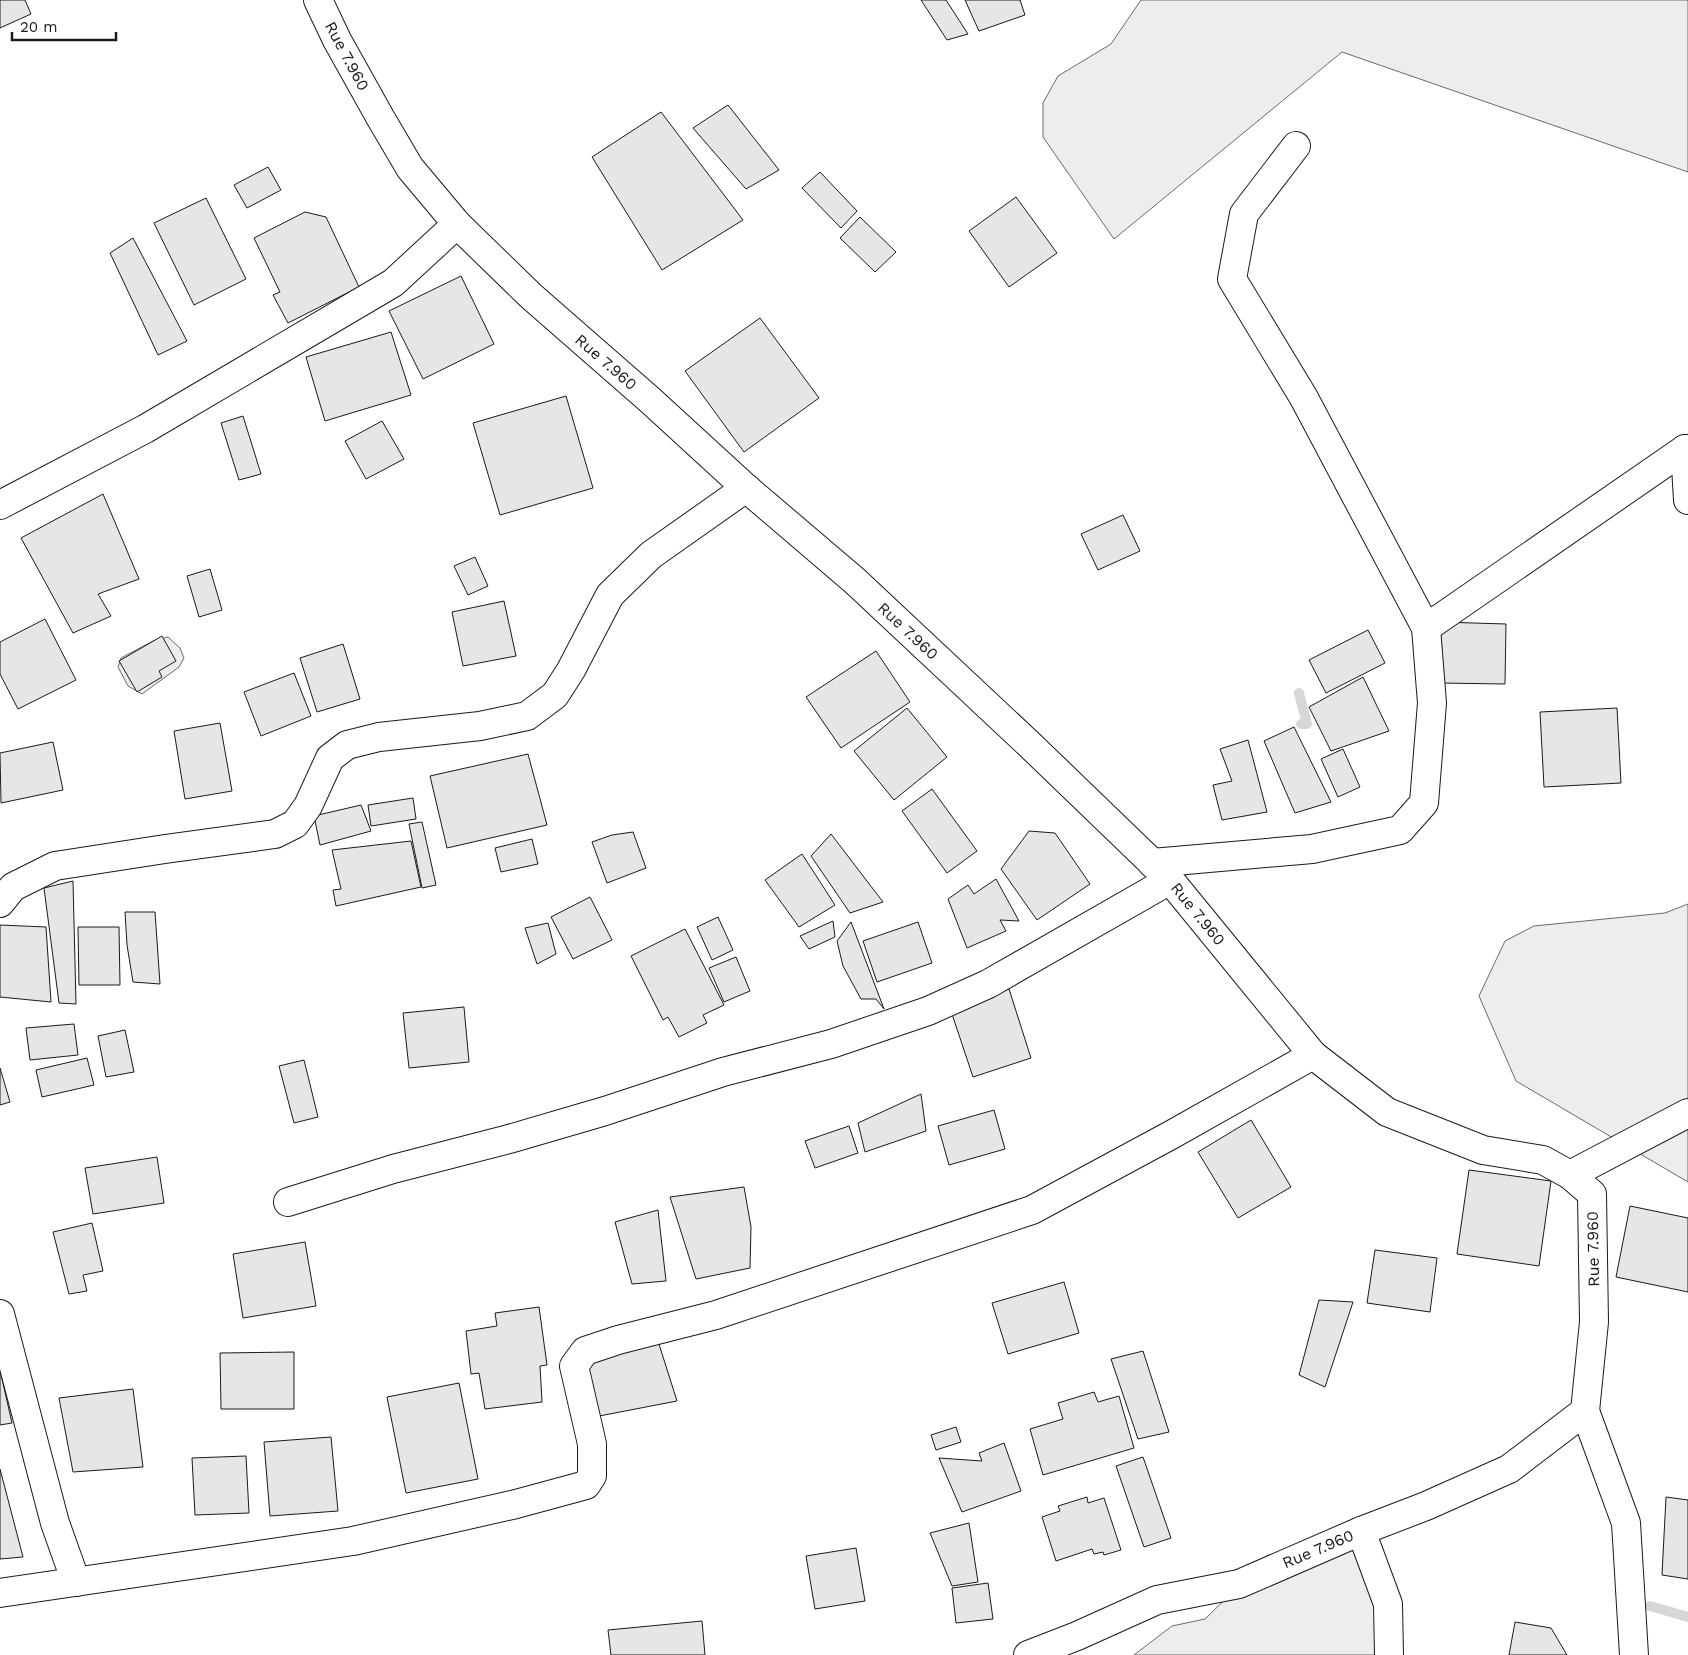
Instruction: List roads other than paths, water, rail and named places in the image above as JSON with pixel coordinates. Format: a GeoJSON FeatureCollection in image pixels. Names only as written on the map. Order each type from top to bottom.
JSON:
{"type":"FeatureCollection","features":[{"type":"Feature","properties":{"kind":"street","name":"Rue 7.960"},"geometry":{"type":"LineString","coordinates":[[318,0],[337,40],[410,168],[457,224],[531,296],[650,400],[746,488],[854,581],[1029,744],[1161,871],[1313,1055],[1387,1112],[1483,1150],[1543,1160],[1570,1175],[1592,1194],[1594,1322],[1585,1411],[1509,1470],[1239,1584],[1157,1600],[1077,1645],[1028,1655]]}},
{"type":"Feature","properties":{"kind":"street"},"geometry":{"type":"LineString","coordinates":[[288,1202],[393,1169],[509,1139],[723,1072],[832,1044],[928,1011],[988,984],[1161,871],[1312,849],[1400,830],[1424,803],[1432,703],[1426,628],[1304,398],[1232,279],[1244,214],[1296,146]]}},
{"type":"Feature","properties":{"kind":"street"},"geometry":{"type":"LineString","coordinates":[[0,505],[145,429],[393,283],[457,224]]}},
{"type":"Feature","properties":{"kind":"street"},"geometry":{"type":"LineString","coordinates":[[1426,628],[1685,449],[1688,500]]}},
{"type":"Feature","properties":{"kind":"street"},"geometry":{"type":"LineString","coordinates":[[0,903],[13,888],[55,866],[166,848],[275,834],[295,824],[308,806],[330,758],[347,745],[378,737],[480,726],[527,716],[555,695],[571,670],[610,595],[650,555],[746,488]]}},
{"type":"Feature","properties":{"kind":"street"},"geometry":{"type":"LineString","coordinates":[[0,1592],[353,1541],[586,1486],[592,1476],[592,1444],[574,1366],[585,1350],[716,1316],[1032,1210],[1313,1055]]}},
{"type":"Feature","properties":{"kind":"street"},"geometry":{"type":"LineString","coordinates":[[1570,1175],[1688,1113]]}},
{"type":"Feature","properties":{"kind":"street"},"geometry":{"type":"LineString","coordinates":[[0,1314],[55,1523],[76,1582]]}},
{"type":"Feature","properties":{"kind":"street"},"geometry":{"type":"LineString","coordinates":[[1585,1411],[1626,1523],[1634,1655]]}},
{"type":"Feature","properties":{"kind":"street"},"geometry":{"type":"LineString","coordinates":[[1361,1531],[1388,1604],[1390,1655]]}},
{"type":"Feature","properties":{"kind":"waterway"},"geometry":{"type":"LineString","coordinates":[[1299,693],[1307,724],[1301,724]]}},
{"type":"Feature","properties":{"kind":"waterway"},"geometry":{"type":"LineString","coordinates":[[1650,1606],[1688,1617]]}}]}
